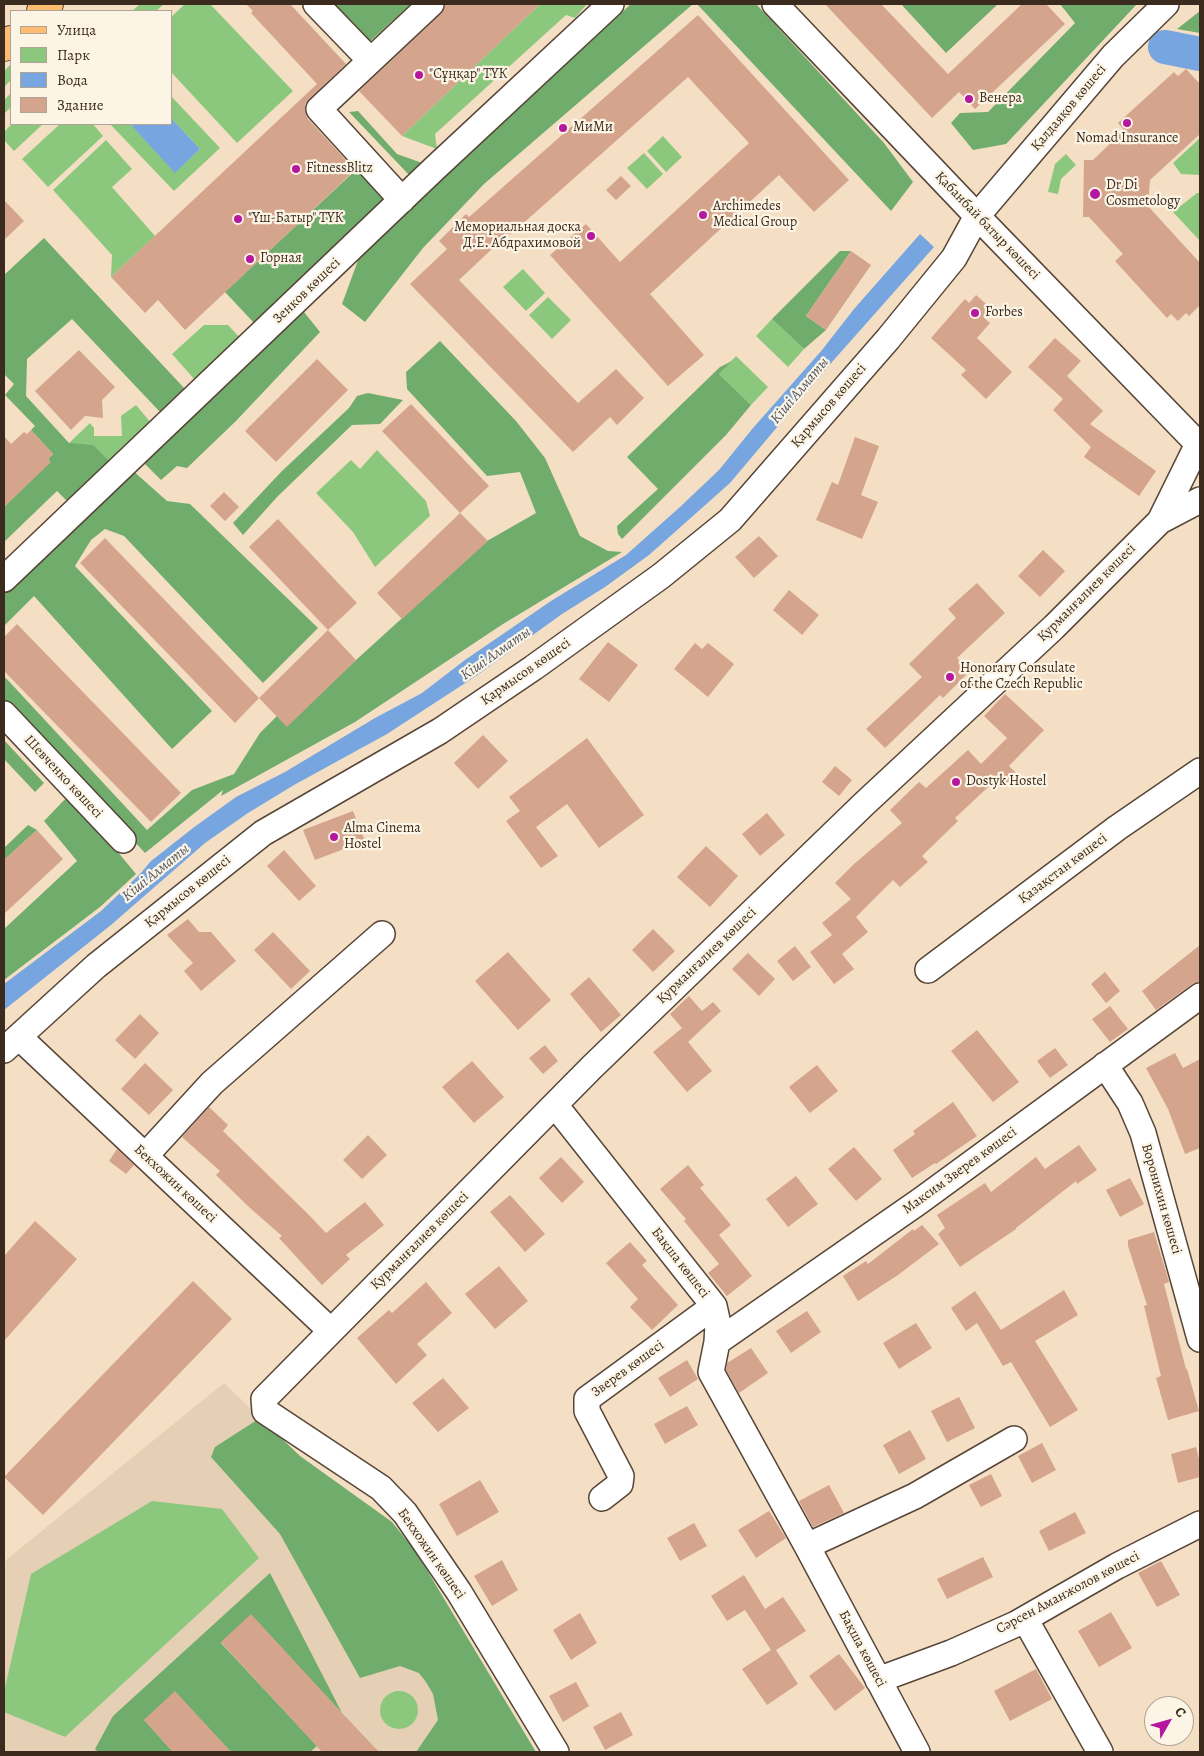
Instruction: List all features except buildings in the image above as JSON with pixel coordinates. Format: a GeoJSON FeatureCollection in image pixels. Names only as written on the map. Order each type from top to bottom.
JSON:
{"type":"FeatureCollection","features":[{"type":"Feature","properties":{"kind":"street"},"geometry":{"type":"LineString","coordinates":[[316,4],[370,60]]}},
{"type":"Feature","properties":{"kind":"street"},"geometry":{"type":"LineString","coordinates":[[402,200],[318,109],[431,4]]}},
{"type":"Feature","properties":{"kind":"street","name":"Зенков көшесі"},"geometry":{"type":"LineString","coordinates":[[4,579],[610,4]]}},
{"type":"Feature","properties":{"kind":"street","name":"Қабанбай батыр көшесі"},"geometry":{"type":"LineString","coordinates":[[775,4],[977,216],[1196,436]]}},
{"type":"Feature","properties":{"kind":"street","name":"Қалдаяқов көшесі"},"geometry":{"type":"LineString","coordinates":[[977,216],[1113,56],[1166,4]]}},
{"type":"Feature","properties":{"kind":"street","name":"Қармысов көшесі"},"geometry":{"type":"LineString","coordinates":[[11,1044],[96,966],[263,833],[448,726],[533,668],[661,576],[730,520],[888,339],[948,266],[977,216]]}},
{"type":"Feature","properties":{"kind":"street"},"geometry":{"type":"LineString","coordinates":[[1160,521],[1196,436]]}},
{"type":"Feature","properties":{"kind":"street"},"geometry":{"type":"LineString","coordinates":[[1160,521],[1200,500]]}},
{"type":"Feature","properties":{"kind":"street","name":"Қурманғалиев көшесі"},"geometry":{"type":"LineString","coordinates":[[264,1399],[555,1105],[792,874],[1054,627],[1160,521]]}},
{"type":"Feature","properties":{"kind":"street","name":"Шевченко көшесі"},"geometry":{"type":"LineString","coordinates":[[4,714],[122,840]]}},
{"type":"Feature","properties":{"kind":"street","name":"Қазақстан көшесі"},"geometry":{"type":"LineString","coordinates":[[928,970],[1117,828],[1200,771]]}},
{"type":"Feature","properties":{"kind":"street"},"geometry":{"type":"LineString","coordinates":[[146,1156],[212,1084],[382,934]]}},
{"type":"Feature","properties":{"kind":"street","name":"Максим Зверев көшесі"},"geometry":{"type":"LineString","coordinates":[[717,1342],[859,1244],[1200,996]]}},
{"type":"Feature","properties":{"kind":"street","name":"Бекхожин көшесі"},"geometry":{"type":"LineString","coordinates":[[11,1044],[146,1156],[331,1331]]}},
{"type":"Feature","properties":{"kind":"street","name":"Воронихин көшесі"},"geometry":{"type":"LineString","coordinates":[[1106,1065],[1130,1103],[1142,1133],[1200,1339]]}},
{"type":"Feature","properties":{"kind":"street","name":"Бақша көшесі"},"geometry":{"type":"LineString","coordinates":[[555,1105],[714,1306],[718,1324],[717,1342],[711,1372],[917,1752]]}},
{"type":"Feature","properties":{"kind":"street","name":"Зверев көшесі"},"geometry":{"type":"LineString","coordinates":[[602,1498],[620,1484],[621,1476],[588,1411],[587,1399],[714,1306]]}},
{"type":"Feature","properties":{"kind":"street","name":"Бекхожин көшесі"},"geometry":{"type":"LineString","coordinates":[[264,1399],[265,1411],[380,1488],[405,1513],[459,1592],[556,1752]]}},
{"type":"Feature","properties":{"kind":"street"},"geometry":{"type":"LineString","coordinates":[[807,1546],[915,1496],[1014,1439]]}},
{"type":"Feature","properties":{"kind":"street","name":"Сәрсен Аманжолов көшесі"},"geometry":{"type":"LineString","coordinates":[[878,1680],[950,1653],[1025,1619],[1116,1566],[1200,1524]]}},
{"type":"Feature","properties":{"kind":"street"},"geometry":{"type":"LineString","coordinates":[[1025,1619],[1100,1752]]}},
{"type":"Feature","properties":{"kind":"shaded area"},"geometry":{"type":"Polygon","coordinates":[[[224,1383],[300,1456],[392,1522],[416,1552],[536,1752],[4,1752],[4,1578],[6,1560],[224,1383]]]}},
{"type":"Feature","properties":{"kind":"green space"},"geometry":{"type":"Polygon","coordinates":[[[140,4],[164,4],[157,10],[133,10],[140,4]]]}},
{"type":"Feature","properties":{"kind":"green space"},"geometry":{"type":"Polygon","coordinates":[[[185,4],[210,4],[293,91],[237,143],[172,73],[172,16],[185,4]]]}},
{"type":"Feature","properties":{"kind":"green space"},"geometry":{"type":"Polygon","coordinates":[[[330,4],[411,4],[368,43],[330,4]]]}},
{"type":"Feature","properties":{"kind":"green space"},"geometry":{"type":"Polygon","coordinates":[[[540,4],[587,4],[575,18],[566,15],[435,134],[437,149],[402,136],[540,4]]]}},
{"type":"Feature","properties":{"kind":"green space"},"geometry":{"type":"Polygon","coordinates":[[[631,4],[693,4],[484,184],[423,248],[365,322],[342,304],[360,255],[451,168],[631,4]]]}},
{"type":"Feature","properties":{"kind":"green space"},"geometry":{"type":"Polygon","coordinates":[[[697,4],[756,4],[884,143],[913,182],[891,211],[697,4]]]}},
{"type":"Feature","properties":{"kind":"green space"},"geometry":{"type":"Polygon","coordinates":[[[901,4],[998,4],[946,53],[901,4]]]}},
{"type":"Feature","properties":{"kind":"green space"},"geometry":{"type":"Polygon","coordinates":[[[1060,4],[1137,4],[1006,144],[973,150],[951,123],[960,113],[988,112],[1075,23],[1060,4]]]}},
{"type":"Feature","properties":{"kind":"green space"},"geometry":{"type":"Polygon","coordinates":[[[1200,11],[1200,33],[1177,29],[1200,11]]]}},
{"type":"Feature","properties":{"kind":"green space"},"geometry":{"type":"Polygon","coordinates":[[[10,65],[10,81],[4,87],[4,71],[10,65]]]}},
{"type":"Feature","properties":{"kind":"green space"},"geometry":{"type":"Polygon","coordinates":[[[10,94],[10,108],[4,114],[4,100],[10,94]]]}},
{"type":"Feature","properties":{"kind":"green space"},"geometry":{"type":"Polygon","coordinates":[[[172,97],[220,148],[174,191],[111,125],[131,125],[175,172],[200,149],[172,119],[172,97]]]}},
{"type":"Feature","properties":{"kind":"green space"},"geometry":{"type":"Polygon","coordinates":[[[358,111],[397,154],[425,164],[411,177],[349,112],[358,111]]]}},
{"type":"Feature","properties":{"kind":"green space"},"geometry":{"type":"Polygon","coordinates":[[[11,125],[42,125],[14,151],[4,140],[4,132],[11,125]]]}},
{"type":"Feature","properties":{"kind":"green space"},"geometry":{"type":"Polygon","coordinates":[[[59,125],[94,125],[103,136],[48,187],[22,159],[59,125]]]}},
{"type":"Feature","properties":{"kind":"green space"},"geometry":{"type":"Polygon","coordinates":[[[663,136],[682,157],[666,172],[647,151],[663,136]]]}},
{"type":"Feature","properties":{"kind":"green space"},"geometry":{"type":"Polygon","coordinates":[[[1200,138],[1200,175],[1181,174],[1173,163],[1200,138]]]}},
{"type":"Feature","properties":{"kind":"green space"},"geometry":{"type":"Polygon","coordinates":[[[106,140],[132,169],[112,187],[155,236],[111,277],[112,255],[53,190],[106,140]]]}},
{"type":"Feature","properties":{"kind":"green space"},"geometry":{"type":"Polygon","coordinates":[[[644,153],[663,174],[647,189],[627,168],[644,153]]]}},
{"type":"Feature","properties":{"kind":"green space"},"geometry":{"type":"Polygon","coordinates":[[[1066,154],[1076,165],[1061,179],[1058,194],[1048,192],[1055,164],[1066,154]]]}},
{"type":"Feature","properties":{"kind":"green space"},"geometry":{"type":"Polygon","coordinates":[[[359,167],[391,198],[255,324],[225,292],[359,167]]]}},
{"type":"Feature","properties":{"kind":"green space"},"geometry":{"type":"Polygon","coordinates":[[[1197,193],[1200,193],[1200,241],[1173,212],[1197,193]]]}},
{"type":"Feature","properties":{"kind":"green space"},"geometry":{"type":"Polygon","coordinates":[[[44,238],[185,389],[160,412],[72,319],[27,359],[26,396],[69,443],[93,445],[111,463],[69,503],[57,491],[4,542],[4,507],[50,462],[48,459],[53,454],[31,430],[35,426],[5,395],[14,384],[4,374],[4,275],[44,238]]]}},
{"type":"Feature","properties":{"kind":"green space"},"geometry":{"type":"Polygon","coordinates":[[[840,251],[851,251],[806,316],[826,330],[804,349],[772,319],[840,251]]]}},
{"type":"Feature","properties":{"kind":"green space"},"geometry":{"type":"Polygon","coordinates":[[[523,269],[545,293],[526,311],[503,287],[523,269]]]}},
{"type":"Feature","properties":{"kind":"green space"},"geometry":{"type":"Polygon","coordinates":[[[548,297],[571,320],[552,339],[529,315],[548,297]]]}},
{"type":"Feature","properties":{"kind":"green space"},"geometry":{"type":"Polygon","coordinates":[[[300,307],[320,332],[236,421],[187,468],[177,466],[161,480],[141,460],[300,307]]]}},
{"type":"Feature","properties":{"kind":"green space"},"geometry":{"type":"Polygon","coordinates":[[[772,319],[804,349],[788,367],[756,336],[772,319]]]}},
{"type":"Feature","properties":{"kind":"green space"},"geometry":{"type":"Polygon","coordinates":[[[204,325],[228,325],[241,339],[195,380],[172,354],[204,325]]]}},
{"type":"Feature","properties":{"kind":"green space"},"geometry":{"type":"Polygon","coordinates":[[[440,341],[516,421],[545,458],[580,536],[608,551],[622,552],[503,624],[355,722],[221,796],[223,790],[145,853],[4,702],[4,676],[147,830],[192,790],[234,774],[260,733],[277,716],[287,726],[356,660],[487,541],[536,513],[520,472],[487,476],[407,389],[406,372],[440,341]]]}},
{"type":"Feature","properties":{"kind":"green space"},"geometry":{"type":"Polygon","coordinates":[[[736,356],[768,387],[751,405],[719,374],[736,356]]]}},
{"type":"Feature","properties":{"kind":"green space"},"geometry":{"type":"Polygon","coordinates":[[[732,361],[719,374],[751,405],[726,435],[622,539],[618,534],[617,526],[658,489],[627,457],[720,367],[732,361]]]}},
{"type":"Feature","properties":{"kind":"green space"},"geometry":{"type":"Polygon","coordinates":[[[368,393],[403,400],[380,424],[352,425],[277,497],[243,535],[233,523],[282,471],[349,408],[357,396],[368,393]]]}},
{"type":"Feature","properties":{"kind":"green space"},"geometry":{"type":"Polygon","coordinates":[[[136,405],[152,424],[111,463],[69,443],[90,423],[94,428],[94,436],[122,436],[121,416],[136,405]]]}},
{"type":"Feature","properties":{"kind":"green space"},"geometry":{"type":"Polygon","coordinates":[[[377,450],[426,501],[430,516],[375,567],[353,532],[316,493],[351,460],[360,469],[377,450]]]}},
{"type":"Feature","properties":{"kind":"green space"},"geometry":{"type":"Polygon","coordinates":[[[131,469],[167,501],[190,504],[318,628],[263,683],[124,536],[105,529],[91,540],[75,566],[212,711],[172,749],[34,596],[4,626],[4,592],[131,469]]]}},
{"type":"Feature","properties":{"kind":"green space"},"geometry":{"type":"Polygon","coordinates":[[[4,740],[44,783],[35,792],[4,759],[4,740]]]}},
{"type":"Feature","properties":{"kind":"green space"},"geometry":{"type":"Polygon","coordinates":[[[70,794],[136,874],[100,907],[4,980],[4,929],[77,861],[44,821],[70,794]]]}},
{"type":"Feature","properties":{"kind":"green space"},"geometry":{"type":"Polygon","coordinates":[[[28,825],[37,830],[4,860],[4,848],[28,825]]]}},
{"type":"Feature","properties":{"kind":"green space"},"geometry":{"type":"Polygon","coordinates":[[[260,1418],[300,1456],[392,1522],[416,1552],[536,1752],[416,1752],[438,1720],[433,1694],[426,1682],[419,1673],[400,1666],[360,1678],[280,1534],[211,1457],[215,1447],[260,1418]]]}},
{"type":"Feature","properties":{"kind":"green space"},"geometry":{"type":"Polygon","coordinates":[[[152,1501],[222,1509],[259,1558],[65,1737],[4,1712],[4,1692],[31,1574],[152,1501]]]}},
{"type":"Feature","properties":{"kind":"green space"},"geometry":{"type":"Polygon","coordinates":[[[270,1573],[342,1713],[251,1615],[221,1643],[317,1746],[310,1752],[231,1752],[175,1692],[144,1720],[173,1752],[98,1752],[95,1749],[113,1716],[270,1573]]]}},
{"type":"Feature","properties":{"kind":"green space"},"geometry":{"type":"Polygon","coordinates":[[[399,1691],[413,1696],[418,1710],[413,1724],[399,1729],[385,1724],[380,1710],[385,1696],[399,1691]]]}},
{"type":"Feature","properties":{"kind":"water"},"geometry":{"type":"Polygon","coordinates":[[[172,119],[200,149],[175,173],[131,125],[172,125],[172,119]]]}},
{"type":"Feature","properties":{"kind":"water"},"geometry":{"type":"Polygon","coordinates":[[[920,234],[934,247],[832,362],[730,483],[649,555],[605,587],[562,614],[476,676],[387,734],[294,785],[248,813],[205,843],[111,925],[4,1010],[4,984],[101,911],[151,861],[193,828],[236,797],[285,772],[375,718],[422,693],[465,660],[551,601],[626,555],[719,470],[753,428],[822,350],[854,309],[920,234]]]}},
{"type":"Feature","properties":{"kind":"waterway","name":"Кіші Алматы"},"geometry":{"type":"LineString","coordinates":[[1165,47],[1200,54]]}},
{"type":"Feature","properties":{"kind":"place","name":"\"Сұңқар\" ТҮК"},"geometry":{"type":"Point","coordinates":[419,75]}},
{"type":"Feature","properties":{"kind":"place","name":"Венера"},"geometry":{"type":"Point","coordinates":[969,99]}},
{"type":"Feature","properties":{"kind":"place","name":"Nomad Insurance"},"geometry":{"type":"Point","coordinates":[1127,123]}},
{"type":"Feature","properties":{"kind":"place","name":"МиМи"},"geometry":{"type":"Point","coordinates":[563,128]}},
{"type":"Feature","properties":{"kind":"place","name":"FitnessBlitz"},"geometry":{"type":"Point","coordinates":[296,169]}},
{"type":"Feature","properties":{"kind":"place","name":"Dr Di Cosmetology"},"geometry":{"type":"Point","coordinates":[1095,194]}},
{"type":"Feature","properties":{"kind":"place","name":"Archimedes Medical Group"},"geometry":{"type":"Point","coordinates":[703,215]}},
{"type":"Feature","properties":{"kind":"place","name":"\"Үш-Батыр\" ТҮК"},"geometry":{"type":"Point","coordinates":[238,219]}},
{"type":"Feature","properties":{"kind":"place","name":"Мемориальная доска Д.Е. Абдрахимовой"},"geometry":{"type":"Point","coordinates":[591,236]}},
{"type":"Feature","properties":{"kind":"place","name":"Горная"},"geometry":{"type":"Point","coordinates":[250,259]}},
{"type":"Feature","properties":{"kind":"place","name":"Forbes"},"geometry":{"type":"Point","coordinates":[975,313]}},
{"type":"Feature","properties":{"kind":"place","name":"Honorary Consulate of the Czech Republic"},"geometry":{"type":"Point","coordinates":[950,677]}},
{"type":"Feature","properties":{"kind":"place","name":"Dostyk Hostel"},"geometry":{"type":"Point","coordinates":[956,782]}},
{"type":"Feature","properties":{"kind":"place","name":"Alma Cinema Hostel"},"geometry":{"type":"Point","coordinates":[334,837]}}]}
